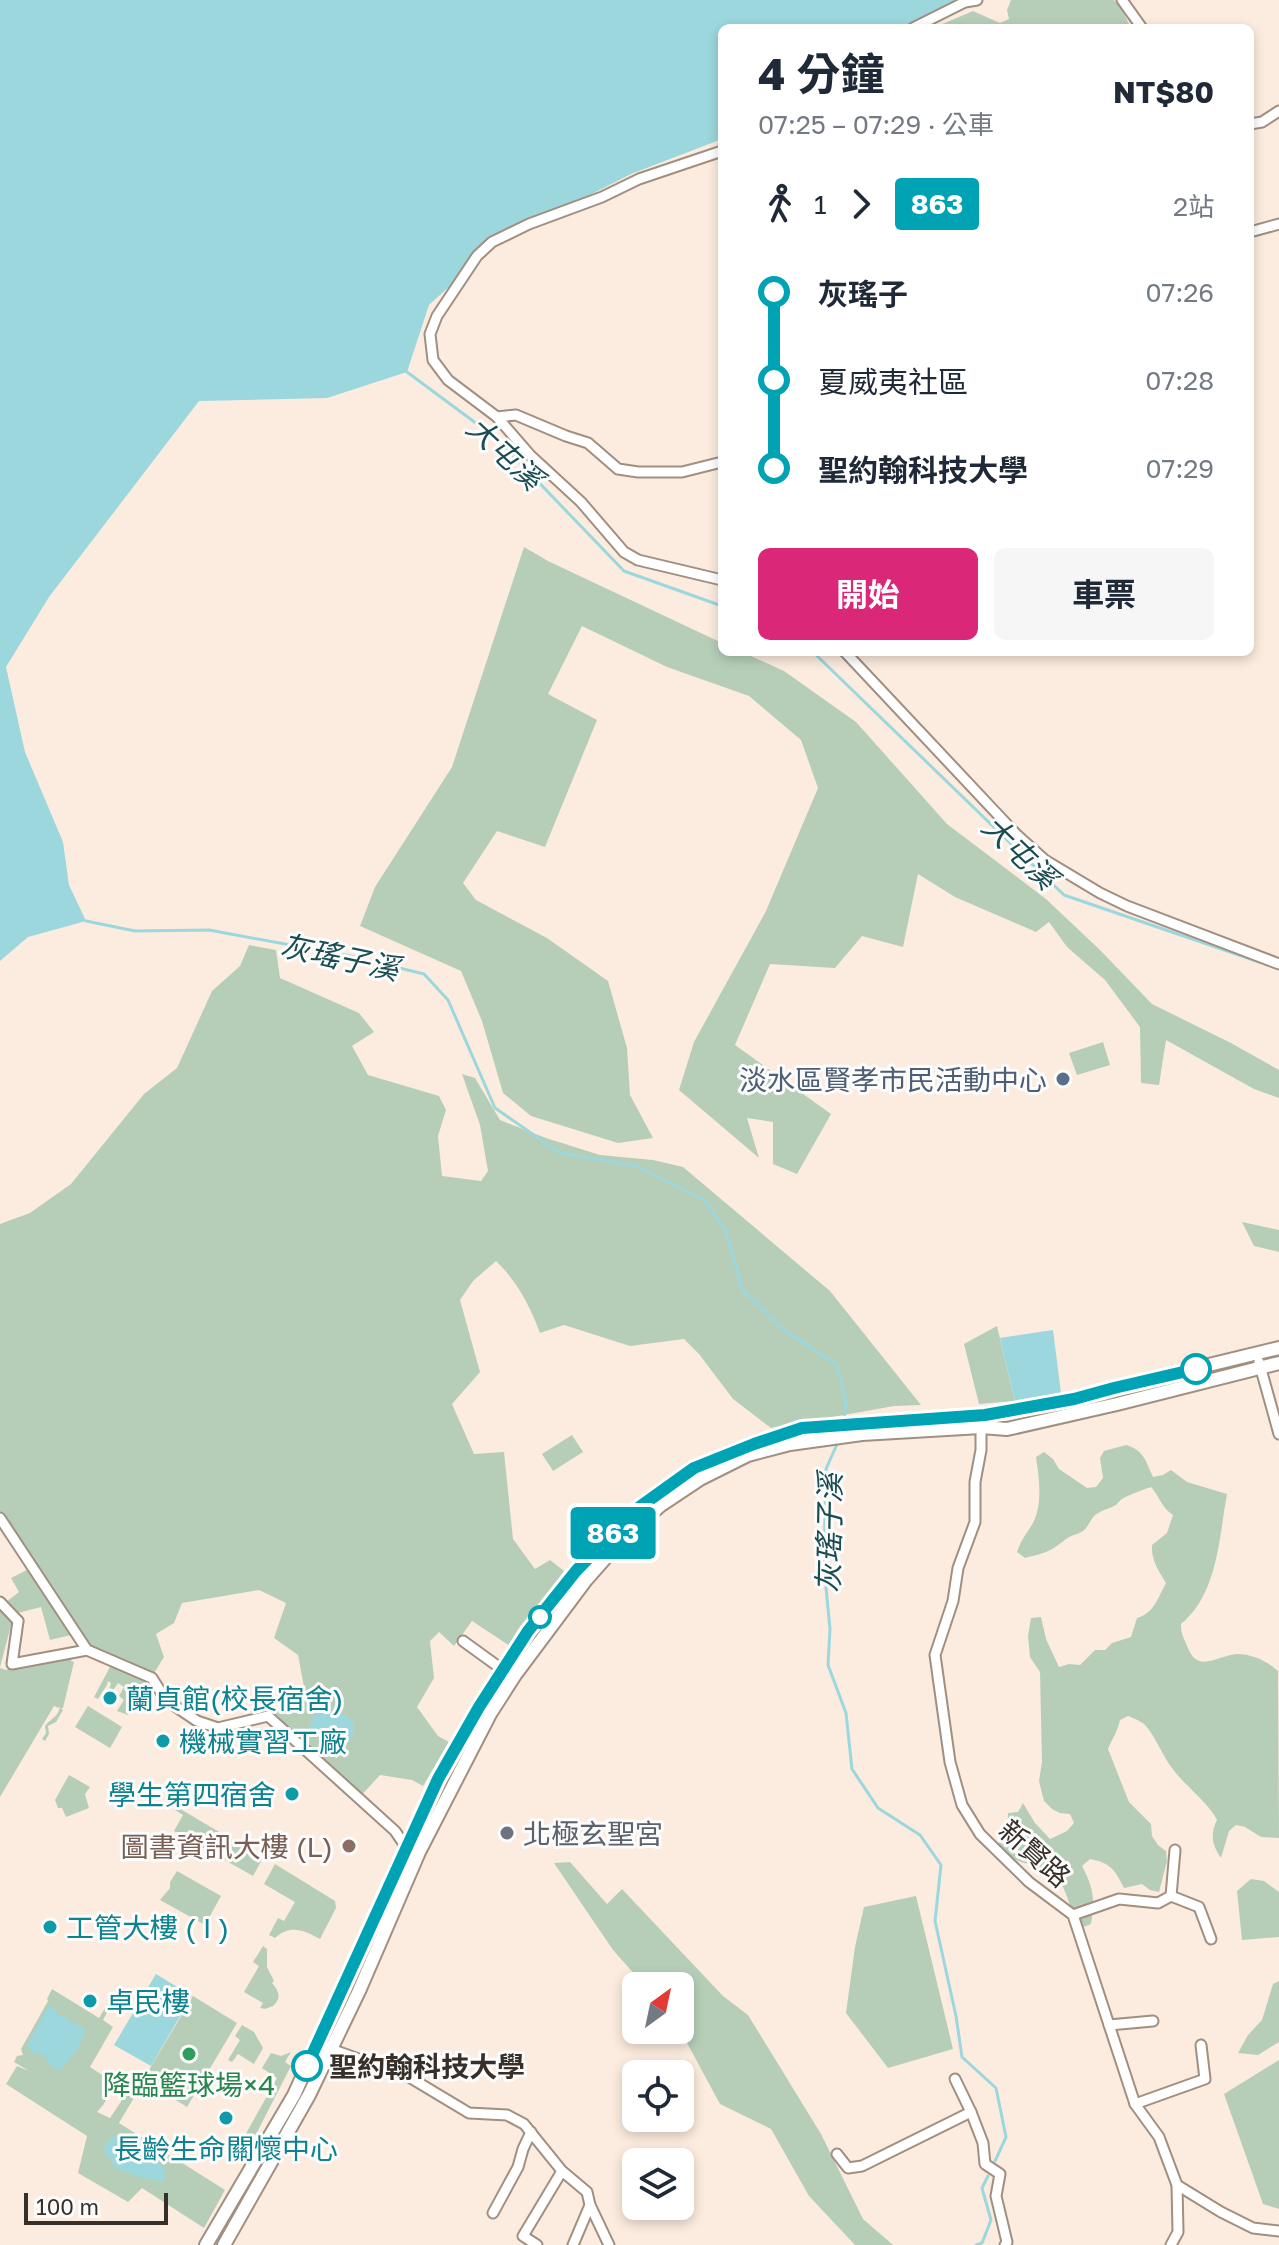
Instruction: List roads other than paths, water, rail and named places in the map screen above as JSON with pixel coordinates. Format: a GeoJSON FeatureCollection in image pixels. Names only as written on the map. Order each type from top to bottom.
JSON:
{"type":"FeatureCollection","features":[{"type":"Feature","properties":{"kind":"main road"},"geometry":{"type":"LineString","coordinates":[[862,1428],[981,1421],[1279,1348]]}},
{"type":"Feature","properties":{"kind":"main road"},"geometry":{"type":"LineString","coordinates":[[224,2245],[309,2095],[359,1991],[419,1852],[490,1714],[586,1580],[623,1538],[661,1505],[700,1479],[748,1455],[826,1432],[935,1417],[981,1421],[1007,1429],[1279,1363]]}},
{"type":"Feature","properties":{"kind":"main road"},"geometry":{"type":"LineString","coordinates":[[206,2245],[294,2095],[438,1779],[528,1631],[576,1571],[634,1511],[694,1468],[802,1428],[826,1432]]}},
{"type":"Feature","properties":{"kind":"street"},"geometry":{"type":"LineString","coordinates":[[921,24],[965,2],[977,0]]}},
{"type":"Feature","properties":{"kind":"street"},"geometry":{"type":"LineString","coordinates":[[1122,0],[1139,24]]}},
{"type":"Feature","properties":{"kind":"street"},"geometry":{"type":"LineString","coordinates":[[1254,123],[1279,111]]}},
{"type":"Feature","properties":{"kind":"street"},"geometry":{"type":"LineString","coordinates":[[718,152],[639,179],[492,242],[477,256],[437,316],[430,334],[433,360],[448,380],[497,417],[530,455],[581,502],[624,552],[638,560],[718,579]]}},
{"type":"Feature","properties":{"kind":"street"},"geometry":{"type":"LineString","coordinates":[[1254,231],[1279,224]]}},
{"type":"Feature","properties":{"kind":"street"},"geometry":{"type":"LineString","coordinates":[[497,417],[516,415],[588,443],[618,469],[682,472],[718,463]]}},
{"type":"Feature","properties":{"kind":"street"},"geometry":{"type":"LineString","coordinates":[[849,656],[1016,834],[1045,860],[1127,906],[1279,964]]}},
{"type":"Feature","properties":{"kind":"street"},"geometry":{"type":"LineString","coordinates":[[1256,1355],[1279,1434]]}},
{"type":"Feature","properties":{"kind":"street","name":"新賢路"},"geometry":{"type":"LineString","coordinates":[[981,1421],[975,1522],[958,1568],[953,1601],[935,1655],[950,1762],[962,1805],[980,1834],[1029,1882],[1073,1915],[1135,2104],[1159,2137],[1177,2185],[1178,2232],[1171,2245]]}},
{"type":"Feature","properties":{"kind":"street"},"geometry":{"type":"LineString","coordinates":[[0,1518],[87,1650],[152,1678],[166,1700],[197,1721],[218,1728],[268,1716],[395,1831],[406,1847],[419,1852]]}},
{"type":"Feature","properties":{"kind":"street"},"geometry":{"type":"LineString","coordinates":[[0,1602],[18,1621],[12,1664],[87,1650]]}},
{"type":"Feature","properties":{"kind":"street"},"geometry":{"type":"LineString","coordinates":[[463,1641],[503,1670]]}},
{"type":"Feature","properties":{"kind":"street"},"geometry":{"type":"LineString","coordinates":[[1171,1896],[1175,1850]]}},
{"type":"Feature","properties":{"kind":"street"},"geometry":{"type":"LineString","coordinates":[[1073,1915],[1119,1899],[1158,1903],[1171,1896],[1199,1907],[1211,1939]]}},
{"type":"Feature","properties":{"kind":"street"},"geometry":{"type":"LineString","coordinates":[[1109,2025],[1153,2021]]}},
{"type":"Feature","properties":{"kind":"street"},"geometry":{"type":"LineString","coordinates":[[317,2044],[409,2077],[469,2113],[507,2115],[524,2124],[562,2171],[587,2192],[609,2245]]}},
{"type":"Feature","properties":{"kind":"street"},"geometry":{"type":"LineString","coordinates":[[1135,2104],[1205,2079],[1201,2045]]}},
{"type":"Feature","properties":{"kind":"street"},"geometry":{"type":"LineString","coordinates":[[955,2079],[983,2143],[985,2164],[1000,2174],[996,2196],[1007,2242],[1005,2245]]}},
{"type":"Feature","properties":{"kind":"street"},"geometry":{"type":"LineString","coordinates":[[837,2154],[848,2168],[862,2166],[971,2112]]}},
{"type":"Feature","properties":{"kind":"street"},"geometry":{"type":"LineString","coordinates":[[493,2213],[518,2167],[531,2132]]}},
{"type":"Feature","properties":{"kind":"street"},"geometry":{"type":"LineString","coordinates":[[537,2245],[523,2236],[562,2171]]}},
{"type":"Feature","properties":{"kind":"street"},"geometry":{"type":"LineString","coordinates":[[1177,2185],[1253,2228],[1279,2231]]}},
{"type":"Feature","properties":{"kind":"street"},"geometry":{"type":"LineString","coordinates":[[573,2245],[590,2205]]}},
{"type":"Feature","properties":{"kind":"water"},"geometry":{"type":"Polygon","coordinates":[[[0,0],[959,0],[910,24],[718,24],[718,141],[631,174],[499,241],[429,305],[407,372],[327,398],[199,401],[49,597],[6,667],[25,752],[63,842],[69,885],[86,921],[28,937],[0,961],[0,0]]]}},
{"type":"Feature","properties":{"kind":"water"},"geometry":{"type":"Polygon","coordinates":[[[1053,1330],[1061,1393],[1015,1401],[1000,1338],[1053,1330]]]}},
{"type":"Feature","properties":{"kind":"water"},"geometry":{"type":"Polygon","coordinates":[[[337,1710],[353,1721],[354,1732],[349,1742],[336,1733],[322,1740],[309,1726],[316,1714],[337,1710]]]}},
{"type":"Feature","properties":{"kind":"water"},"geometry":{"type":"Polygon","coordinates":[[[156,1974],[192,1996],[151,2066],[114,2045],[156,1974]]]}},
{"type":"Feature","properties":{"kind":"water"},"geometry":{"type":"Polygon","coordinates":[[[49,2005],[58,2016],[62,2015],[86,2031],[75,2053],[61,2069],[52,2066],[43,2054],[32,2053],[27,2045],[49,2005]]]}},
{"type":"Feature","properties":{"kind":"water"},"geometry":{"type":"Polygon","coordinates":[[[112,2136],[134,2139],[165,2169],[164,2182],[115,2168],[103,2149],[112,2136]]]}},
{"type":"Feature","properties":{"kind":"waterway","name":"大屯溪"},"geometry":{"type":"LineString","coordinates":[[407,372],[496,438],[624,571],[718,605]]}},
{"type":"Feature","properties":{"kind":"waterway","name":"大屯溪"},"geometry":{"type":"LineString","coordinates":[[817,656],[1064,895],[1268,965]]}},
{"type":"Feature","properties":{"kind":"waterway","name":"灰瑤子溪"},"geometry":{"type":"LineString","coordinates":[[86,921],[135,931],[209,930],[350,956],[424,974],[448,1000],[495,1108],[560,1153],[636,1166],[704,1200],[726,1231],[743,1291],[781,1328],[837,1365],[846,1402],[844,1420]]}},
{"type":"Feature","properties":{"kind":"waterway","name":"灰瑤子溪"},"geometry":{"type":"LineString","coordinates":[[838,1442],[826,1469],[824,1567],[830,1629],[828,1665],[846,1713],[852,1769],[878,1808],[920,1835],[941,1865],[935,1921],[962,2057],[996,2088],[1006,2137],[995,2161]]}},
{"type":"Feature","properties":{"kind":"waterway","name":"灰瑤子溪"},"geometry":{"type":"LineString","coordinates":[[976,2245],[982,2243],[991,2220],[982,2188],[988,2176]]}},
{"type":"Feature","properties":{"kind":"place","name":"淡水區賢孝市民活動中心"},"geometry":{"type":"Point","coordinates":[1063,1079]}},
{"type":"Feature","properties":{"kind":"place","name":"蘭貞館(校長宿舍)"},"geometry":{"type":"Point","coordinates":[110,1698]}},
{"type":"Feature","properties":{"kind":"place","name":"機械實習工廠"},"geometry":{"type":"Point","coordinates":[163,1741]}},
{"type":"Feature","properties":{"kind":"place","name":"學生第四宿舍"},"geometry":{"type":"Point","coordinates":[292,1794]}},
{"type":"Feature","properties":{"kind":"place","name":"北極玄聖宮"},"geometry":{"type":"Point","coordinates":[507,1833]}},
{"type":"Feature","properties":{"kind":"place","name":"圖書資訊大樓 (L)"},"geometry":{"type":"Point","coordinates":[349,1846]}},
{"type":"Feature","properties":{"kind":"place","name":"工管大樓 ( I )"},"geometry":{"type":"Point","coordinates":[50,1927]}},
{"type":"Feature","properties":{"kind":"place","name":"卓民樓"},"geometry":{"type":"Point","coordinates":[90,2001]}},
{"type":"Feature","properties":{"kind":"place","name":"降臨籃球場×4"},"geometry":{"type":"Point","coordinates":[189,2054]}},
{"type":"Feature","properties":{"kind":"place","name":"聖約翰科技大學"},"geometry":{"type":"Point","coordinates":[307,2066]}},
{"type":"Feature","properties":{"kind":"place","name":"長齡生命關懷中心"},"geometry":{"type":"Point","coordinates":[226,2118]}}]}
